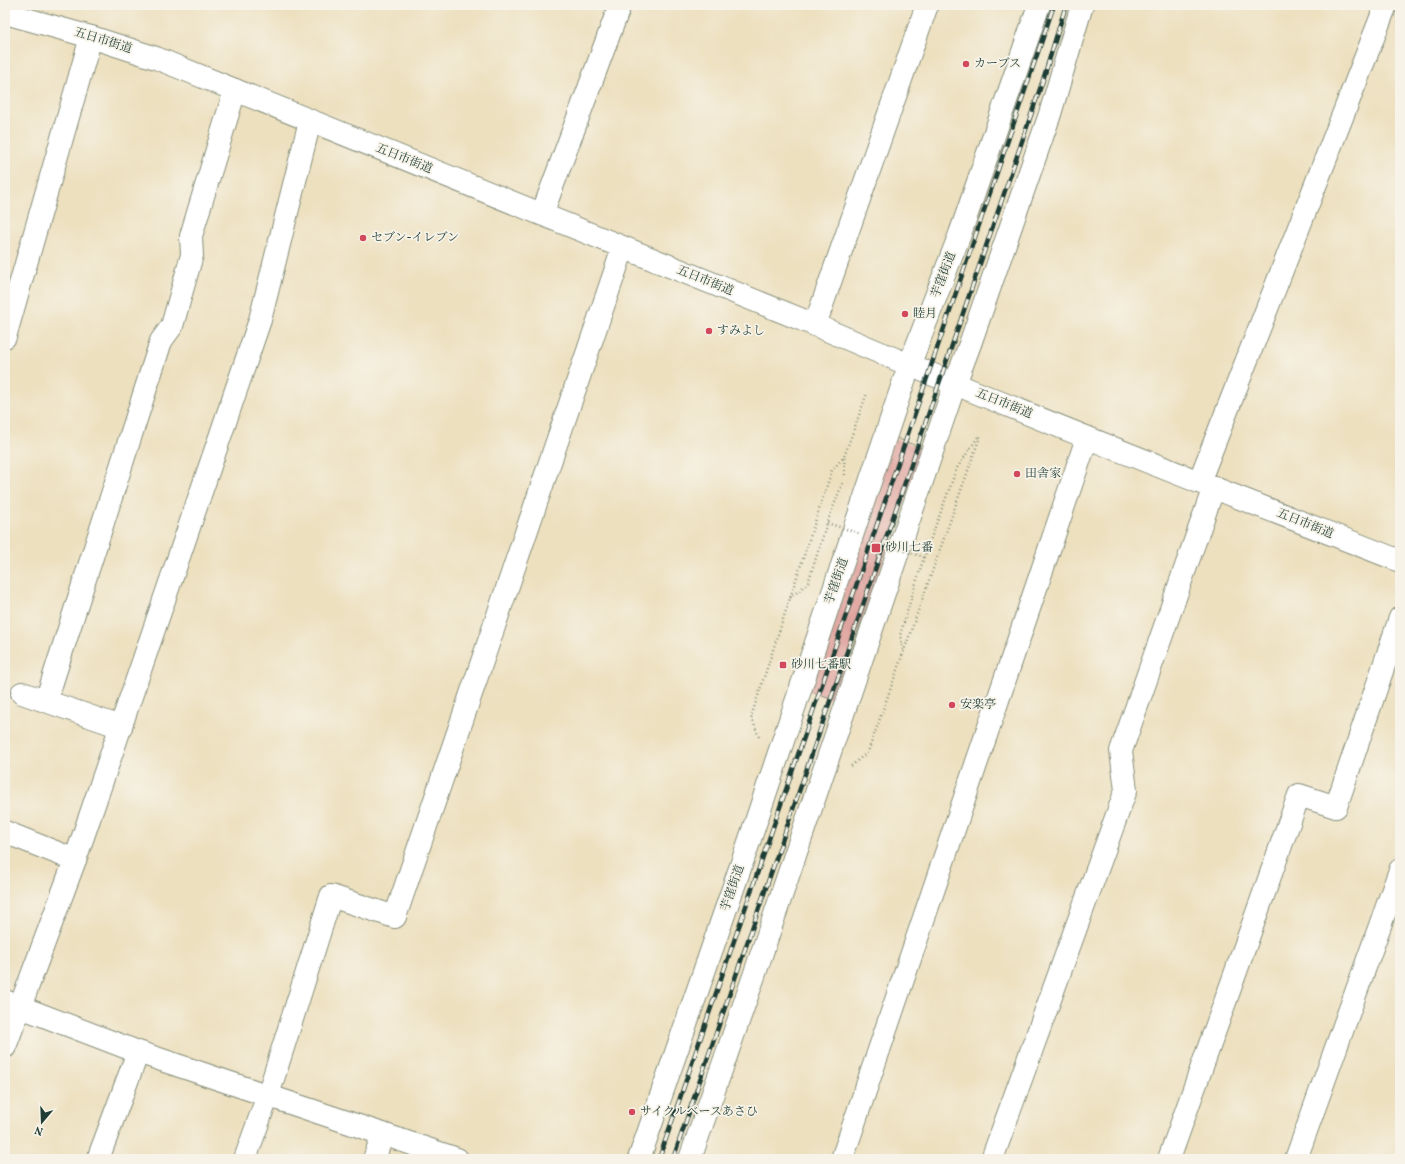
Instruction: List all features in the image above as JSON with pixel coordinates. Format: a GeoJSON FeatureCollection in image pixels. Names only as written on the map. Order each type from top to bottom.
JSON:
{"type":"FeatureCollection","features":[{"type":"Feature","properties":{"kind":"street"},"geometry":{"type":"LineString","coordinates":[[542,214],[620,5]]}},
{"type":"Feature","properties":{"kind":"street"},"geometry":{"type":"LineString","coordinates":[[815,326],[927,5]]}},
{"type":"Feature","properties":{"kind":"street","name":"芋窪街道"},"geometry":{"type":"LineString","coordinates":[[639,1159],[754,829],[909,366],[960,234],[1039,5]]}},
{"type":"Feature","properties":{"kind":"street"},"geometry":{"type":"LineString","coordinates":[[690,1159],[955,384],[1047,121],[1082,5]]}},
{"type":"Feature","properties":{"kind":"street"},"geometry":{"type":"LineString","coordinates":[[992,1159],[1126,790],[1121,752],[1206,484],[1386,5]]}},
{"type":"Feature","properties":{"kind":"street","name":"五日市街道"},"geometry":{"type":"LineString","coordinates":[[5,13],[91,37],[156,58],[542,214],[1086,438],[1400,561]]}},
{"type":"Feature","properties":{"kind":"street"},"geometry":{"type":"LineString","coordinates":[[5,337],[91,37]]}},
{"type":"Feature","properties":{"kind":"street"},"geometry":{"type":"LineString","coordinates":[[46,701],[161,341],[172,326],[192,255],[191,236],[235,90]]}},
{"type":"Feature","properties":{"kind":"street"},"geometry":{"type":"LineString","coordinates":[[5,1047],[13,1004],[75,860],[260,320],[310,121]]}},
{"type":"Feature","properties":{"kind":"street"},"geometry":{"type":"LineString","coordinates":[[245,1159],[268,1095],[331,896],[395,917],[623,248]]}},
{"type":"Feature","properties":{"kind":"street"},"geometry":{"type":"LineString","coordinates":[[842,1159],[1086,438]]}},
{"type":"Feature","properties":{"kind":"street"},"geometry":{"type":"LineString","coordinates":[[1169,1159],[1300,795],[1336,807],[1400,618]]}},
{"type":"Feature","properties":{"kind":"street"},"geometry":{"type":"LineString","coordinates":[[22,693],[121,726]]}},
{"type":"Feature","properties":{"kind":"street"},"geometry":{"type":"LineString","coordinates":[[5,832],[75,860]]}},
{"type":"Feature","properties":{"kind":"street"},"geometry":{"type":"LineString","coordinates":[[1296,1159],[1400,870]]}},
{"type":"Feature","properties":{"kind":"street"},"geometry":{"type":"LineString","coordinates":[[13,1004],[138,1052],[457,1159]]}},
{"type":"Feature","properties":{"kind":"street"},"geometry":{"type":"LineString","coordinates":[[98,1159],[138,1052]]}},
{"type":"Feature","properties":{"kind":"street"},"geometry":{"type":"LineString","coordinates":[[374,1159],[383,1134]]}},
{"type":"Feature","properties":{"kind":"path"},"geometry":{"type":"LineString","coordinates":[[790,598],[808,583],[827,523],[845,476],[844,458],[867,393]]}},
{"type":"Feature","properties":{"kind":"path"},"geometry":{"type":"LineString","coordinates":[[851,767],[868,752],[981,434],[957,468],[924,556],[900,635],[903,651]]}},
{"type":"Feature","properties":{"kind":"path"},"geometry":{"type":"LineString","coordinates":[[761,741],[751,717],[832,470],[844,458]]}},
{"type":"Feature","properties":{"kind":"path"},"geometry":{"type":"LineString","coordinates":[[827,523],[860,534]]}},
{"type":"Feature","properties":{"kind":"path"},"geometry":{"type":"LineString","coordinates":[[889,546],[924,556]]}},
{"type":"Feature","properties":{"kind":"building"},"geometry":{"type":"Polygon","coordinates":[[[894,437],[924,449],[833,700],[807,690],[894,437]]]}},
{"type":"Feature","properties":{"kind":"railway"},"geometry":{"type":"LineString","coordinates":[[659,1159],[1054,5]]}},
{"type":"Feature","properties":{"kind":"railway"},"geometry":{"type":"LineString","coordinates":[[673,1159],[1043,80],[1066,5]]}},
{"type":"Feature","properties":{"kind":"place","name":"カーブス"},"geometry":{"type":"Point","coordinates":[966,64]}},
{"type":"Feature","properties":{"kind":"place","name":"セブン-イレブン"},"geometry":{"type":"Point","coordinates":[363,238]}},
{"type":"Feature","properties":{"kind":"place","name":"睦月"},"geometry":{"type":"Point","coordinates":[905,314]}},
{"type":"Feature","properties":{"kind":"place","name":"すみよし"},"geometry":{"type":"Point","coordinates":[709,331]}},
{"type":"Feature","properties":{"kind":"place","name":"田舎家"},"geometry":{"type":"Point","coordinates":[1017,474]}},
{"type":"Feature","properties":{"kind":"place","name":"砂川七番"},"geometry":{"type":"Point","coordinates":[876,548]}},
{"type":"Feature","properties":{"kind":"place","name":"砂川七番駅"},"geometry":{"type":"Point","coordinates":[783,665]}},
{"type":"Feature","properties":{"kind":"place","name":"安楽亭"},"geometry":{"type":"Point","coordinates":[952,705]}},
{"type":"Feature","properties":{"kind":"place","name":"サイクルベースあさひ"},"geometry":{"type":"Point","coordinates":[632,1112]}}]}
